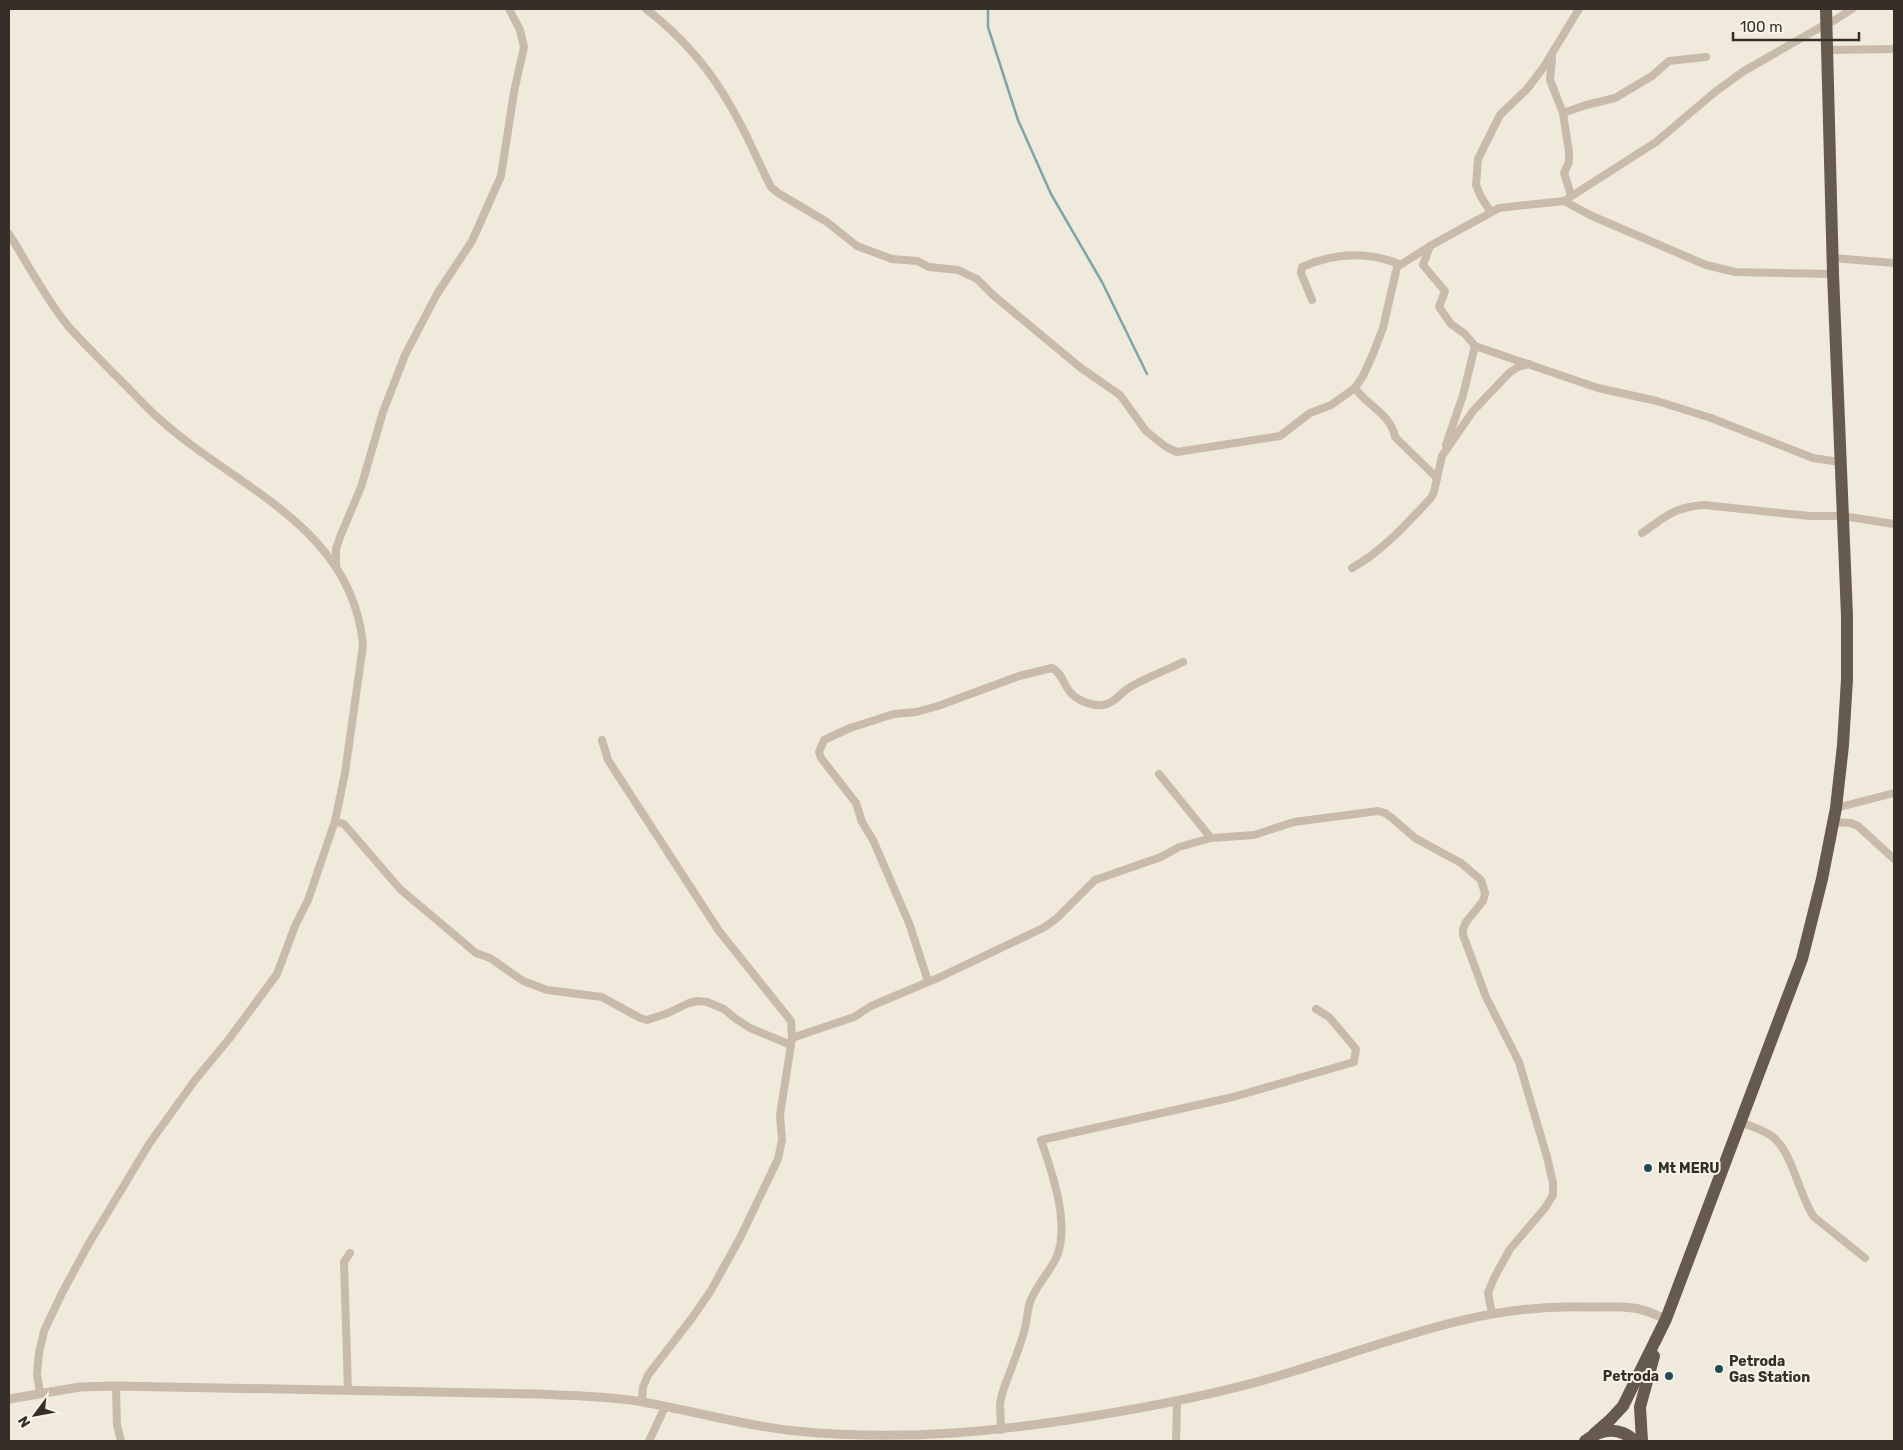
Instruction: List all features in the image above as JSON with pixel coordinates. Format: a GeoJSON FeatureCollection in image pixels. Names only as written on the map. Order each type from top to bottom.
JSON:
{"type":"FeatureCollection","features":[{"type":"Feature","properties":{"kind":"highway"},"geometry":{"type":"LineString","coordinates":[[1642,1441],[1640,1406],[1664,1323],[1741,1122],[1808,939],[1836,808],[1843,745],[1848,616],[1833,274],[1826,9]]}},
{"type":"Feature","properties":{"kind":"highway"},"geometry":{"type":"LineString","coordinates":[[1589,1438],[1623,1406],[1664,1323]]}},
{"type":"Feature","properties":{"kind":"highway"},"geometry":{"type":"LineString","coordinates":[[1589,1438],[1605,1430],[1617,1431],[1635,1441]]}},
{"type":"Feature","properties":{"kind":"street"},"geometry":{"type":"LineString","coordinates":[[336,566],[336,549],[360,486],[383,412],[405,355],[437,294],[472,241],[501,176],[514,92],[524,47],[520,30],[509,9]]}},
{"type":"Feature","properties":{"kind":"street"},"geometry":{"type":"LineString","coordinates":[[646,9],[679,38],[720,88],[732,108],[771,187],[778,193],[827,222],[857,246],[892,259],[917,261],[929,267],[958,270],[978,279],[993,295],[1082,368],[1120,395],[1146,431],[1170,450],[1177,452],[1280,436],[1310,413],[1331,405],[1355,388],[1366,369],[1382,328],[1397,267],[1430,246],[1499,208],[1564,201],[1636,235],[1719,270],[1833,274]]}},
{"type":"Feature","properties":{"kind":"street"},"geometry":{"type":"LineString","coordinates":[[1491,212],[1480,197],[1476,185],[1478,158],[1500,115],[1527,89],[1553,54],[1579,9]]}},
{"type":"Feature","properties":{"kind":"street"},"geometry":{"type":"LineString","coordinates":[[1564,201],[1656,142],[1709,97],[1744,71],[1836,20],[1852,9]]}},
{"type":"Feature","properties":{"kind":"street"},"geometry":{"type":"LineString","coordinates":[[1827,50],[1894,49]]}},
{"type":"Feature","properties":{"kind":"street"},"geometry":{"type":"LineString","coordinates":[[1553,54],[1550,80],[1563,113],[1569,162],[1564,173],[1571,195]]}},
{"type":"Feature","properties":{"kind":"street"},"geometry":{"type":"LineString","coordinates":[[1563,113],[1586,104],[1615,98],[1652,76],[1669,61],[1706,56]]}},
{"type":"Feature","properties":{"kind":"street"},"geometry":{"type":"LineString","coordinates":[[9,234],[68,325],[155,416],[271,500],[295,521],[336,566],[356,608],[361,625],[363,645],[345,774],[335,822],[308,900],[295,926],[277,974],[229,1039],[195,1080],[149,1144],[128,1176],[62,1292],[44,1331],[38,1353],[37,1374],[40,1393]]}},
{"type":"Feature","properties":{"kind":"street"},"geometry":{"type":"LineString","coordinates":[[1430,246],[1423,265],[1445,291],[1439,307],[1451,324],[1465,334],[1475,346],[1598,388],[1658,401],[1711,418],[1813,458],[1840,462]]}},
{"type":"Feature","properties":{"kind":"street"},"geometry":{"type":"LineString","coordinates":[[1312,300],[1301,273],[1302,267],[1318,260],[1337,256],[1361,255],[1385,258],[1400,264]]}},
{"type":"Feature","properties":{"kind":"street"},"geometry":{"type":"LineString","coordinates":[[1833,258],[1894,263]]}},
{"type":"Feature","properties":{"kind":"street"},"geometry":{"type":"LineString","coordinates":[[1352,568],[1364,561],[1401,530],[1431,498],[1442,456],[1463,395],[1475,346]]}},
{"type":"Feature","properties":{"kind":"street"},"geometry":{"type":"LineString","coordinates":[[1442,456],[1473,411],[1503,379],[1518,367],[1529,364]]}},
{"type":"Feature","properties":{"kind":"street"},"geometry":{"type":"LineString","coordinates":[[1355,388],[1361,398],[1372,404],[1394,428],[1395,437],[1437,478]]}},
{"type":"Feature","properties":{"kind":"street"},"geometry":{"type":"LineString","coordinates":[[1642,533],[1673,512],[1686,506],[1704,505],[1809,516],[1843,516],[1894,524]]}},
{"type":"Feature","properties":{"kind":"street"},"geometry":{"type":"LineString","coordinates":[[928,980],[909,923],[873,840],[862,822],[856,804],[821,758],[819,752],[824,740],[850,728],[894,714],[916,712],[938,706],[1019,676],[1052,668],[1058,670],[1073,695],[1086,702],[1102,705],[1118,699],[1127,690],[1183,662]]}},
{"type":"Feature","properties":{"kind":"street"},"geometry":{"type":"LineString","coordinates":[[602,740],[608,760],[719,931],[791,1021],[791,1042],[780,1115],[782,1140],[778,1159],[740,1238],[710,1292],[648,1375],[642,1402]]}},
{"type":"Feature","properties":{"kind":"street"},"geometry":{"type":"LineString","coordinates":[[1159,774],[1211,838]]}},
{"type":"Feature","properties":{"kind":"street"},"geometry":{"type":"LineString","coordinates":[[1836,808],[1894,794]]}},
{"type":"Feature","properties":{"kind":"street"},"geometry":{"type":"LineString","coordinates":[[335,822],[344,824],[394,883],[456,938],[476,953],[490,958],[524,981],[547,990],[602,998],[647,1020],[690,1003],[698,1001],[707,1002],[724,1010],[750,1028],[791,1042],[854,1016],[871,1006],[928,980],[940,977],[1043,928],[1095,880],[1161,857],[1179,847],[1211,838],[1245,836],[1294,822],[1378,811],[1385,813],[1415,838],[1461,863],[1481,880],[1485,892],[1483,901],[1466,922],[1463,929],[1464,935],[1486,997],[1519,1062],[1547,1156],[1553,1183],[1553,1195],[1545,1208],[1510,1249],[1494,1278],[1488,1293],[1492,1313]]}},
{"type":"Feature","properties":{"kind":"street"},"geometry":{"type":"LineString","coordinates":[[1833,822],[1852,823],[1858,826],[1894,858]]}},
{"type":"Feature","properties":{"kind":"street"},"geometry":{"type":"LineString","coordinates":[[1001,1430],[1000,1404],[1002,1394],[1024,1332],[1030,1302],[1040,1282],[1053,1265],[1062,1236],[1057,1196],[1041,1140],[1233,1097],[1354,1062],[1356,1049],[1329,1018],[1316,1009]]}},
{"type":"Feature","properties":{"kind":"street"},"geometry":{"type":"LineString","coordinates":[[1741,1122],[1764,1132],[1777,1141],[1793,1170],[1814,1217],[1865,1258]]}},
{"type":"Feature","properties":{"kind":"street"},"geometry":{"type":"LineString","coordinates":[[348,1390],[344,1262],[350,1253]]}},
{"type":"Feature","properties":{"kind":"street"},"geometry":{"type":"LineString","coordinates":[[9,1400],[80,1387],[116,1386],[539,1394],[642,1402],[728,1421],[795,1431],[907,1436],[1001,1430],[1041,1425],[1177,1401],[1264,1380],[1428,1328],[1492,1313],[1560,1306],[1636,1308],[1664,1323]]}},
{"type":"Feature","properties":{"kind":"street"},"geometry":{"type":"LineString","coordinates":[[116,1386],[117,1425],[121,1441]]}},
{"type":"Feature","properties":{"kind":"street"},"geometry":{"type":"LineString","coordinates":[[1176,1441],[1177,1401]]}},
{"type":"Feature","properties":{"kind":"street"},"geometry":{"type":"LineString","coordinates":[[649,1441],[665,1407]]}},
{"type":"Feature","properties":{"kind":"waterway"},"geometry":{"type":"LineString","coordinates":[[988,9],[988,27],[1018,120],[1051,194],[1102,282],[1147,374]]}},
{"type":"Feature","properties":{"kind":"place","name":"Mt MERU"},"geometry":{"type":"Point","coordinates":[1648,1168]}},
{"type":"Feature","properties":{"kind":"place","name":"Petroda Gas Station"},"geometry":{"type":"Point","coordinates":[1719,1369]}},
{"type":"Feature","properties":{"kind":"place","name":"Petroda"},"geometry":{"type":"Point","coordinates":[1669,1376]}}]}
